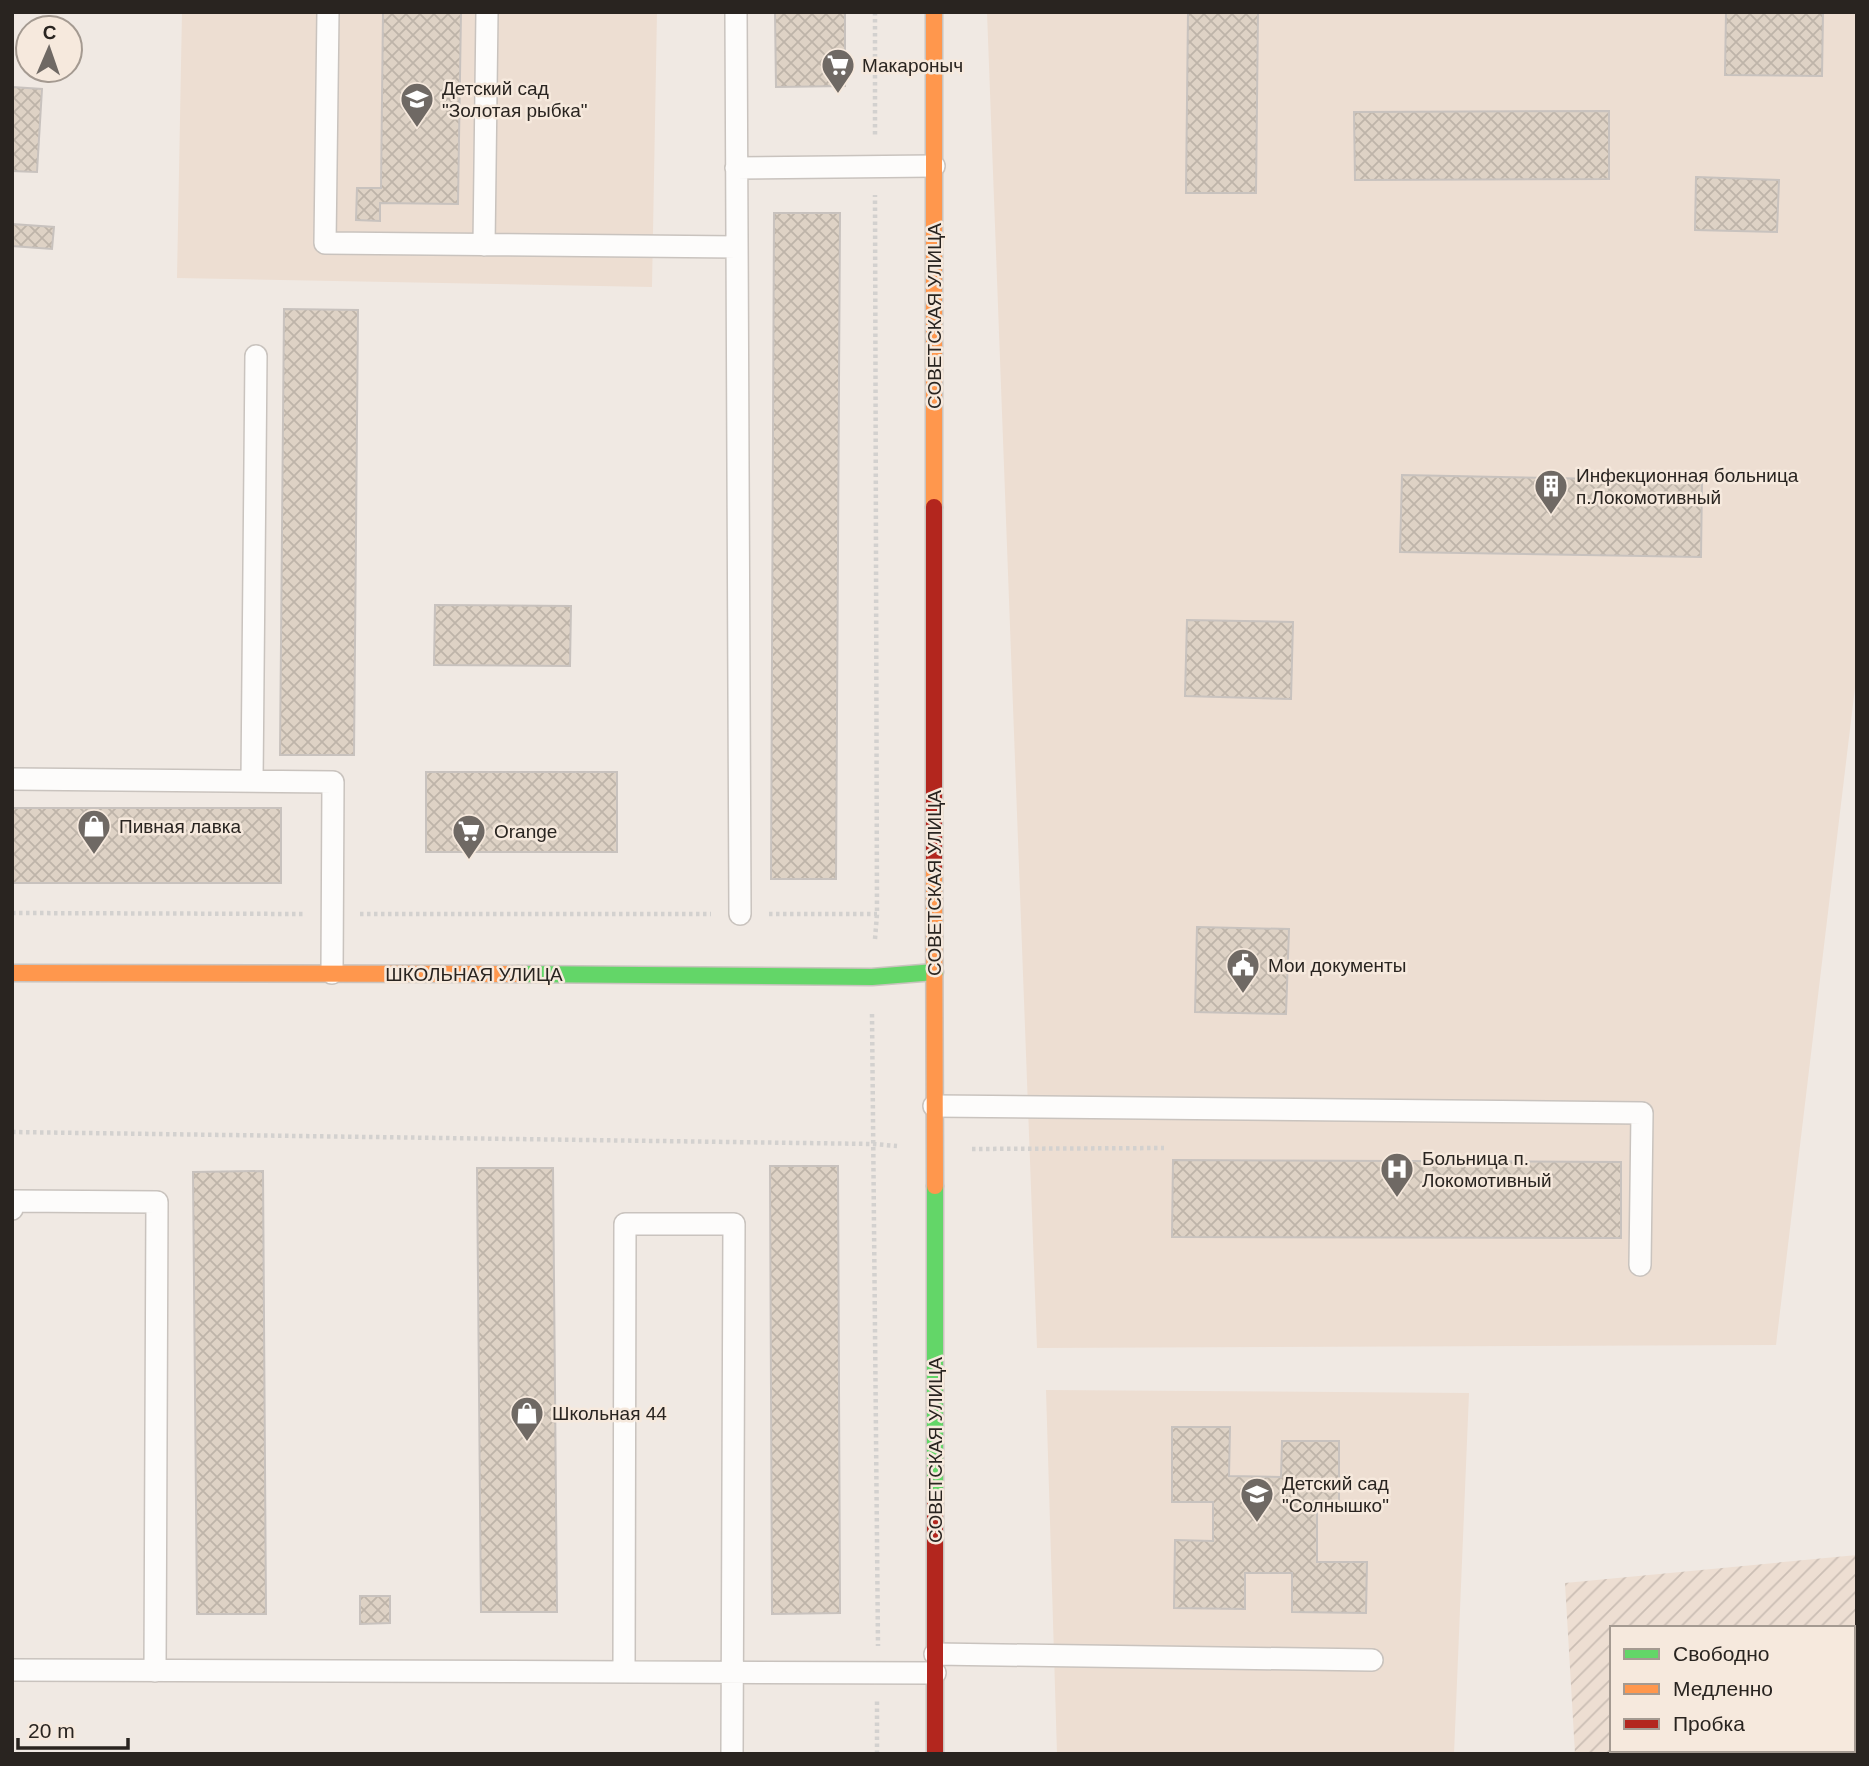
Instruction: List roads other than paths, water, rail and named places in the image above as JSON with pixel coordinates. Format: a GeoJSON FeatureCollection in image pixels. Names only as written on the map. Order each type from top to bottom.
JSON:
{"type":"FeatureCollection","features":[{"type":"Feature","properties":{"kind":"street","name":"СОВЕТСКАЯ УЛИЦА"},"geometry":{"type":"LineString","coordinates":[[934,12],[935,1754]]}},
{"type":"Feature","properties":{"kind":"street","name":"ШКОЛЬНАЯ УЛИЦА"},"geometry":{"type":"LineString","coordinates":[[12,973],[872,977],[935,972]]}},
{"type":"Feature","properties":{"kind":"lane"},"geometry":{"type":"LineString","coordinates":[[328,12],[326,243],[737,247]]}},
{"type":"Feature","properties":{"kind":"lane"},"geometry":{"type":"LineString","coordinates":[[484,245],[487,12]]}},
{"type":"Feature","properties":{"kind":"lane"},"geometry":{"type":"LineString","coordinates":[[736,12],[740,914]]}},
{"type":"Feature","properties":{"kind":"lane"},"geometry":{"type":"LineString","coordinates":[[736,168],[934,166]]}},
{"type":"Feature","properties":{"kind":"lane"},"geometry":{"type":"LineString","coordinates":[[252,782],[256,356]]}},
{"type":"Feature","properties":{"kind":"lane"},"geometry":{"type":"LineString","coordinates":[[12,779],[333,782],[332,973]]}},
{"type":"Feature","properties":{"kind":"lane"},"geometry":{"type":"LineString","coordinates":[[934,1105],[1642,1113],[1640,1265]]}},
{"type":"Feature","properties":{"kind":"lane"},"geometry":{"type":"LineString","coordinates":[[12,1209],[12,1201],[157,1202],[155,1671]]}},
{"type":"Feature","properties":{"kind":"lane"},"geometry":{"type":"LineString","coordinates":[[624,1672],[625,1224],[734,1224],[732,1754]]}},
{"type":"Feature","properties":{"kind":"lane"},"geometry":{"type":"LineString","coordinates":[[12,1670],[878,1674],[935,1664],[1372,1660]]}},
{"type":"Feature","properties":{"kind":"place","name":"Макароныч"},"geometry":{"type":"Point","coordinates":[838,95]}},
{"type":"Feature","properties":{"kind":"place","name":"Детский сад \"Золотая рыбка\""},"geometry":{"type":"Point","coordinates":[417,129]}},
{"type":"Feature","properties":{"kind":"place","name":"Инфекционная больница п.Локомотивный"},"geometry":{"type":"Point","coordinates":[1551,516]}},
{"type":"Feature","properties":{"kind":"place","name":"Пивная лавка"},"geometry":{"type":"Point","coordinates":[94,856]}},
{"type":"Feature","properties":{"kind":"place","name":"Orange"},"geometry":{"type":"Point","coordinates":[469,861]}},
{"type":"Feature","properties":{"kind":"place","name":"Мои документы"},"geometry":{"type":"Point","coordinates":[1243,995]}},
{"type":"Feature","properties":{"kind":"place","name":"Больница п. Локомотивный"},"geometry":{"type":"Point","coordinates":[1397,1199]}},
{"type":"Feature","properties":{"kind":"place","name":"Школьная 44"},"geometry":{"type":"Point","coordinates":[527,1443]}},
{"type":"Feature","properties":{"kind":"place","name":"Детский сад \"Солнышко\""},"geometry":{"type":"Point","coordinates":[1257,1524]}}]}
